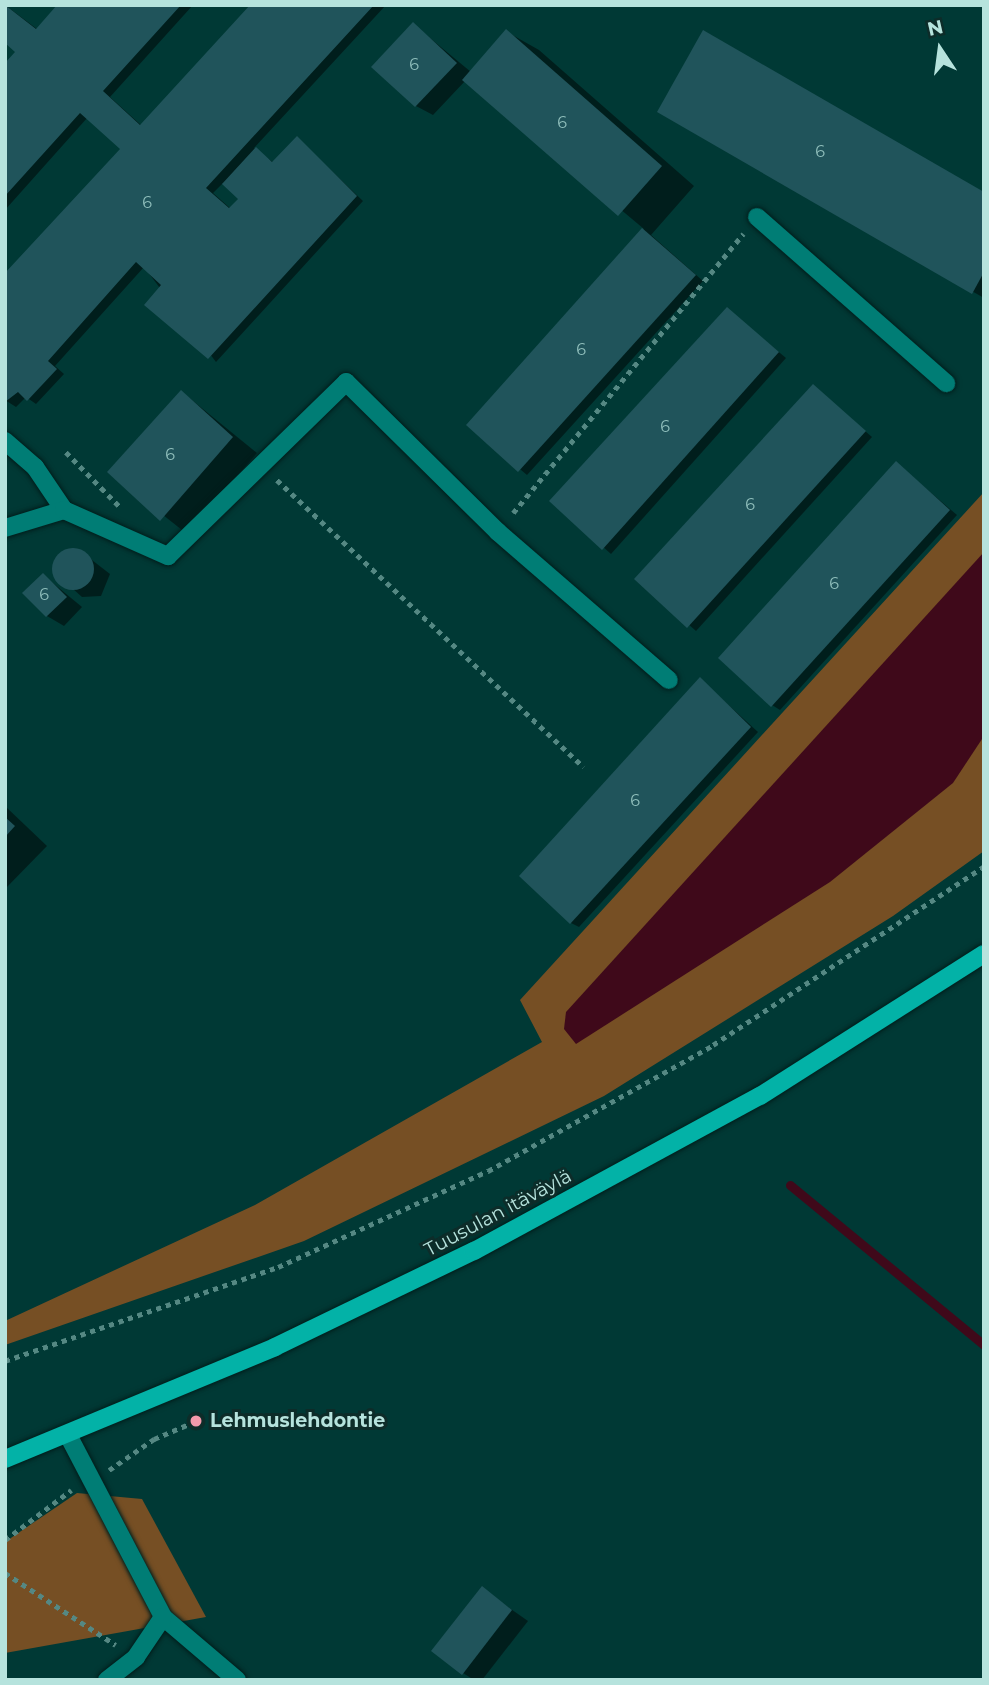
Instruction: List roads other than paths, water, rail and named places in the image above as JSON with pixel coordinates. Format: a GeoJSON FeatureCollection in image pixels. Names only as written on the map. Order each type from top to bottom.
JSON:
{"type":"FeatureCollection","features":[{"type":"Feature","properties":{"kind":"main road","name":"Tuusulan itäväylä"},"geometry":{"type":"LineString","coordinates":[[5,1459],[68,1436],[275,1347],[474,1251],[760,1096],[984,954]]}},
{"type":"Feature","properties":{"kind":"street"},"geometry":{"type":"LineString","coordinates":[[757,217],[946,383]]}},
{"type":"Feature","properties":{"kind":"street"},"geometry":{"type":"LineString","coordinates":[[5,441],[35,467],[64,510],[168,556],[346,382],[498,531],[670,680]]}},
{"type":"Feature","properties":{"kind":"street"},"geometry":{"type":"LineString","coordinates":[[5,528],[64,510]]}},
{"type":"Feature","properties":{"kind":"street"},"geometry":{"type":"LineString","coordinates":[[68,1436],[163,1617],[237,1680]]}},
{"type":"Feature","properties":{"kind":"street"},"geometry":{"type":"LineString","coordinates":[[107,1680],[136,1657],[163,1617]]}},
{"type":"Feature","properties":{"kind":"waterway"},"geometry":{"type":"LineString","coordinates":[[790,1185],[984,1345]]}},
{"type":"Feature","properties":{"kind":"place","name":"Lehmuslehdontie"},"geometry":{"type":"Point","coordinates":[196,1421]}}]}
